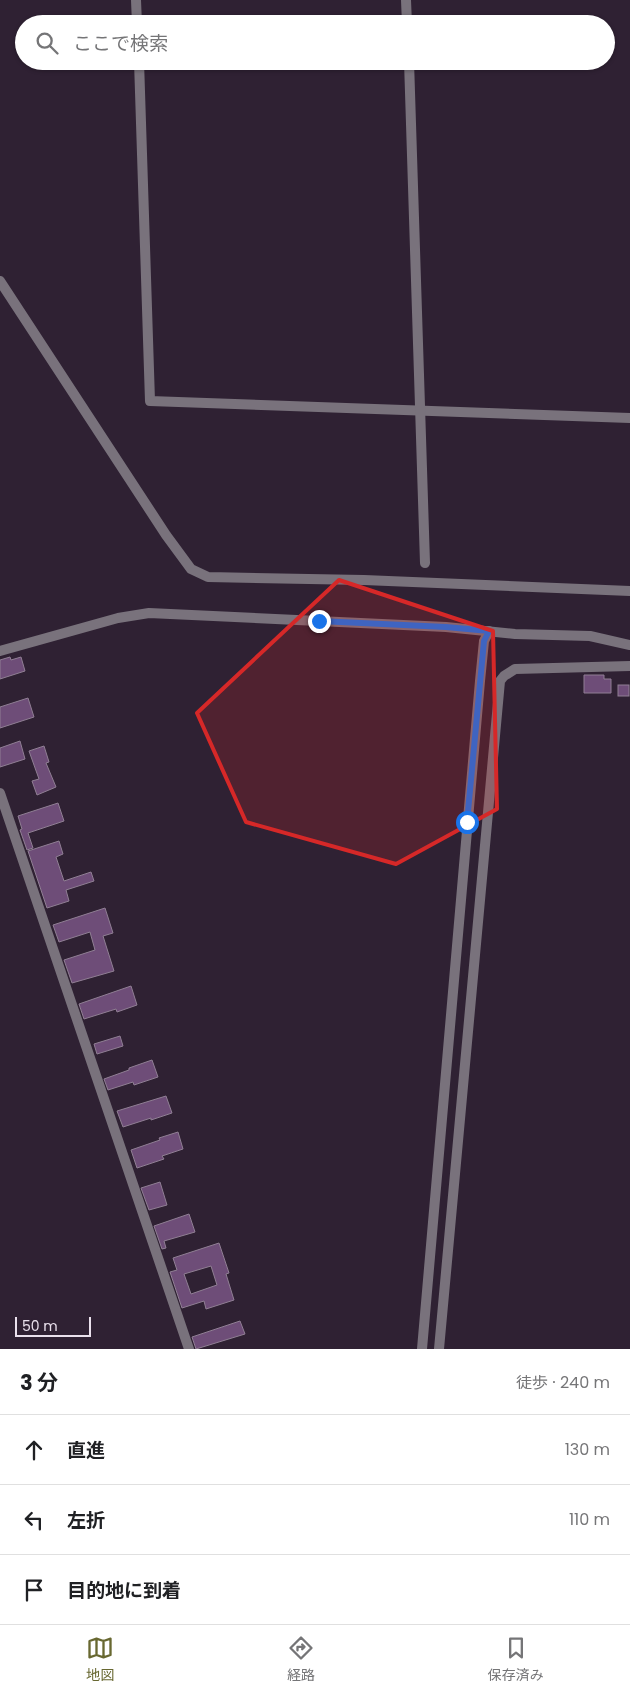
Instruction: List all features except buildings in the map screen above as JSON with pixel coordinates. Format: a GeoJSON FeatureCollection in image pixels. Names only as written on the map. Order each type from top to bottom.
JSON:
{"type":"FeatureCollection","features":[{"type":"Feature","properties":{"kind":"street"},"geometry":{"type":"LineString","coordinates":[[136,0],[137,15]]}},
{"type":"Feature","properties":{"kind":"street"},"geometry":{"type":"LineString","coordinates":[[406,0],[407,15]]}},
{"type":"Feature","properties":{"kind":"street"},"geometry":{"type":"LineString","coordinates":[[139,70],[150,401],[630,418]]}},
{"type":"Feature","properties":{"kind":"street"},"geometry":{"type":"LineString","coordinates":[[409,70],[425,563]]}},
{"type":"Feature","properties":{"kind":"street"},"geometry":{"type":"LineString","coordinates":[[0,281],[166,535],[191,569],[208,577],[364,580],[630,591]]}},
{"type":"Feature","properties":{"kind":"street"},"geometry":{"type":"LineString","coordinates":[[0,651],[118,618],[149,613],[446,627],[514,634],[590,636],[630,645]]}},
{"type":"Feature","properties":{"kind":"street"},"geometry":{"type":"LineString","coordinates":[[422,1349],[480,681],[484,641],[489,631]]}},
{"type":"Feature","properties":{"kind":"street"},"geometry":{"type":"LineString","coordinates":[[440,1349],[500,681],[515,669],[630,666]]}},
{"type":"Feature","properties":{"kind":"street"},"geometry":{"type":"LineString","coordinates":[[0,793],[189,1349]]}},
{"type":"Feature","properties":{"kind":"highlighted area"},"geometry":{"type":"Polygon","coordinates":[[[339,580],[493,631],[497,809],[396,864],[246,822],[197,713],[339,580]]]}},
{"type":"Feature","properties":{"kind":"route"},"geometry":{"type":"LineString","coordinates":[[319,621],[489,631],[484,641],[467,822]]}}]}
